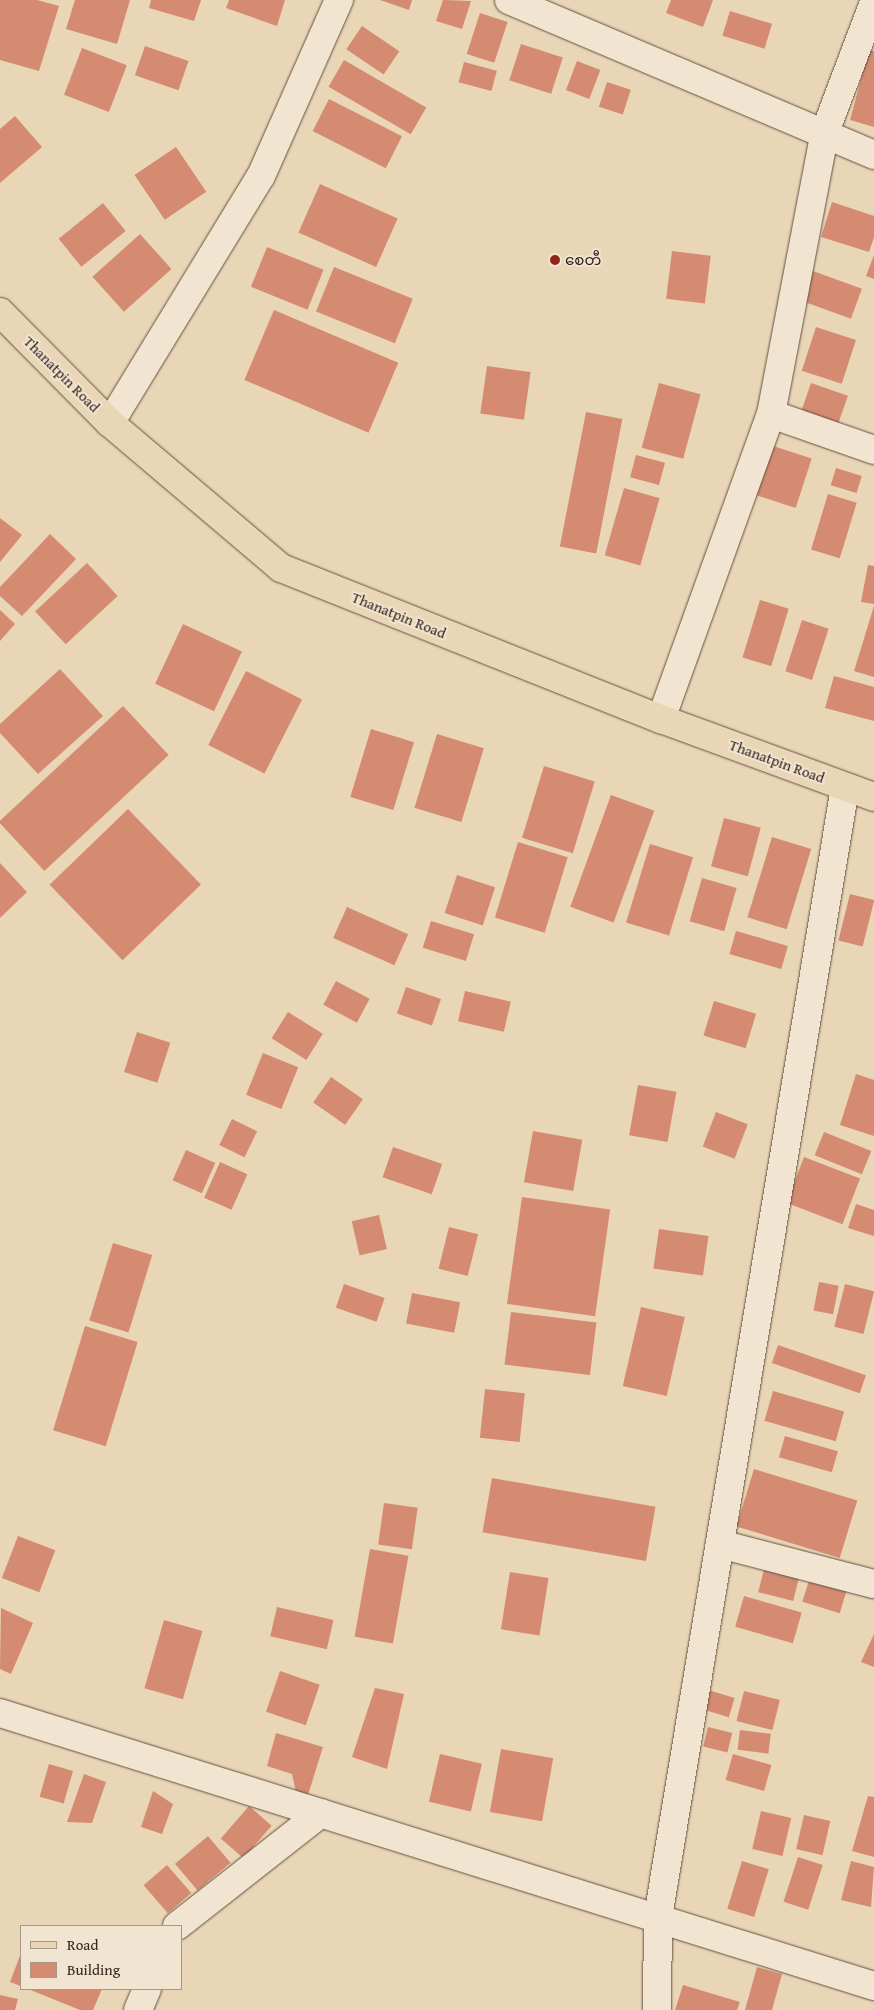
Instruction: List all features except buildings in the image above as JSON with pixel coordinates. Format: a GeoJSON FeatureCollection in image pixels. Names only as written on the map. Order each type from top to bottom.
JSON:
{"type":"FeatureCollection","features":[{"type":"Feature","properties":{"kind":"main road","name":"Thanatpin Road"},"geometry":{"type":"LineString","coordinates":[[0,312],[110,423],[281,568],[662,719],[874,797]]}},
{"type":"Feature","properties":{"kind":"street"},"geometry":{"type":"LineString","coordinates":[[110,423],[261,176],[339,0]]}},
{"type":"Feature","properties":{"kind":"street"},"geometry":{"type":"LineString","coordinates":[[509,0],[824,132],[874,155]]}},
{"type":"Feature","properties":{"kind":"street"},"geometry":{"type":"LineString","coordinates":[[662,719],[771,414],[824,132],[874,2]]}},
{"type":"Feature","properties":{"kind":"street"},"geometry":{"type":"LineString","coordinates":[[771,414],[874,450]]}},
{"type":"Feature","properties":{"kind":"street"},"geometry":{"type":"LineString","coordinates":[[657,2010],[658,1917],[846,787]]}},
{"type":"Feature","properties":{"kind":"street"},"geometry":{"type":"LineString","coordinates":[[720,1544],[874,1584]]}},
{"type":"Feature","properties":{"kind":"street"},"geometry":{"type":"LineString","coordinates":[[0,1713],[874,1986]]}},
{"type":"Feature","properties":{"kind":"street"},"geometry":{"type":"LineString","coordinates":[[178,1925],[321,1813]]}},
{"type":"Feature","properties":{"kind":"street"},"geometry":{"type":"LineString","coordinates":[[138,2010],[147,1990]]}},
{"type":"Feature","properties":{"kind":"place","name":"စေတီ"},"geometry":{"type":"Point","coordinates":[555,260]}}]}
